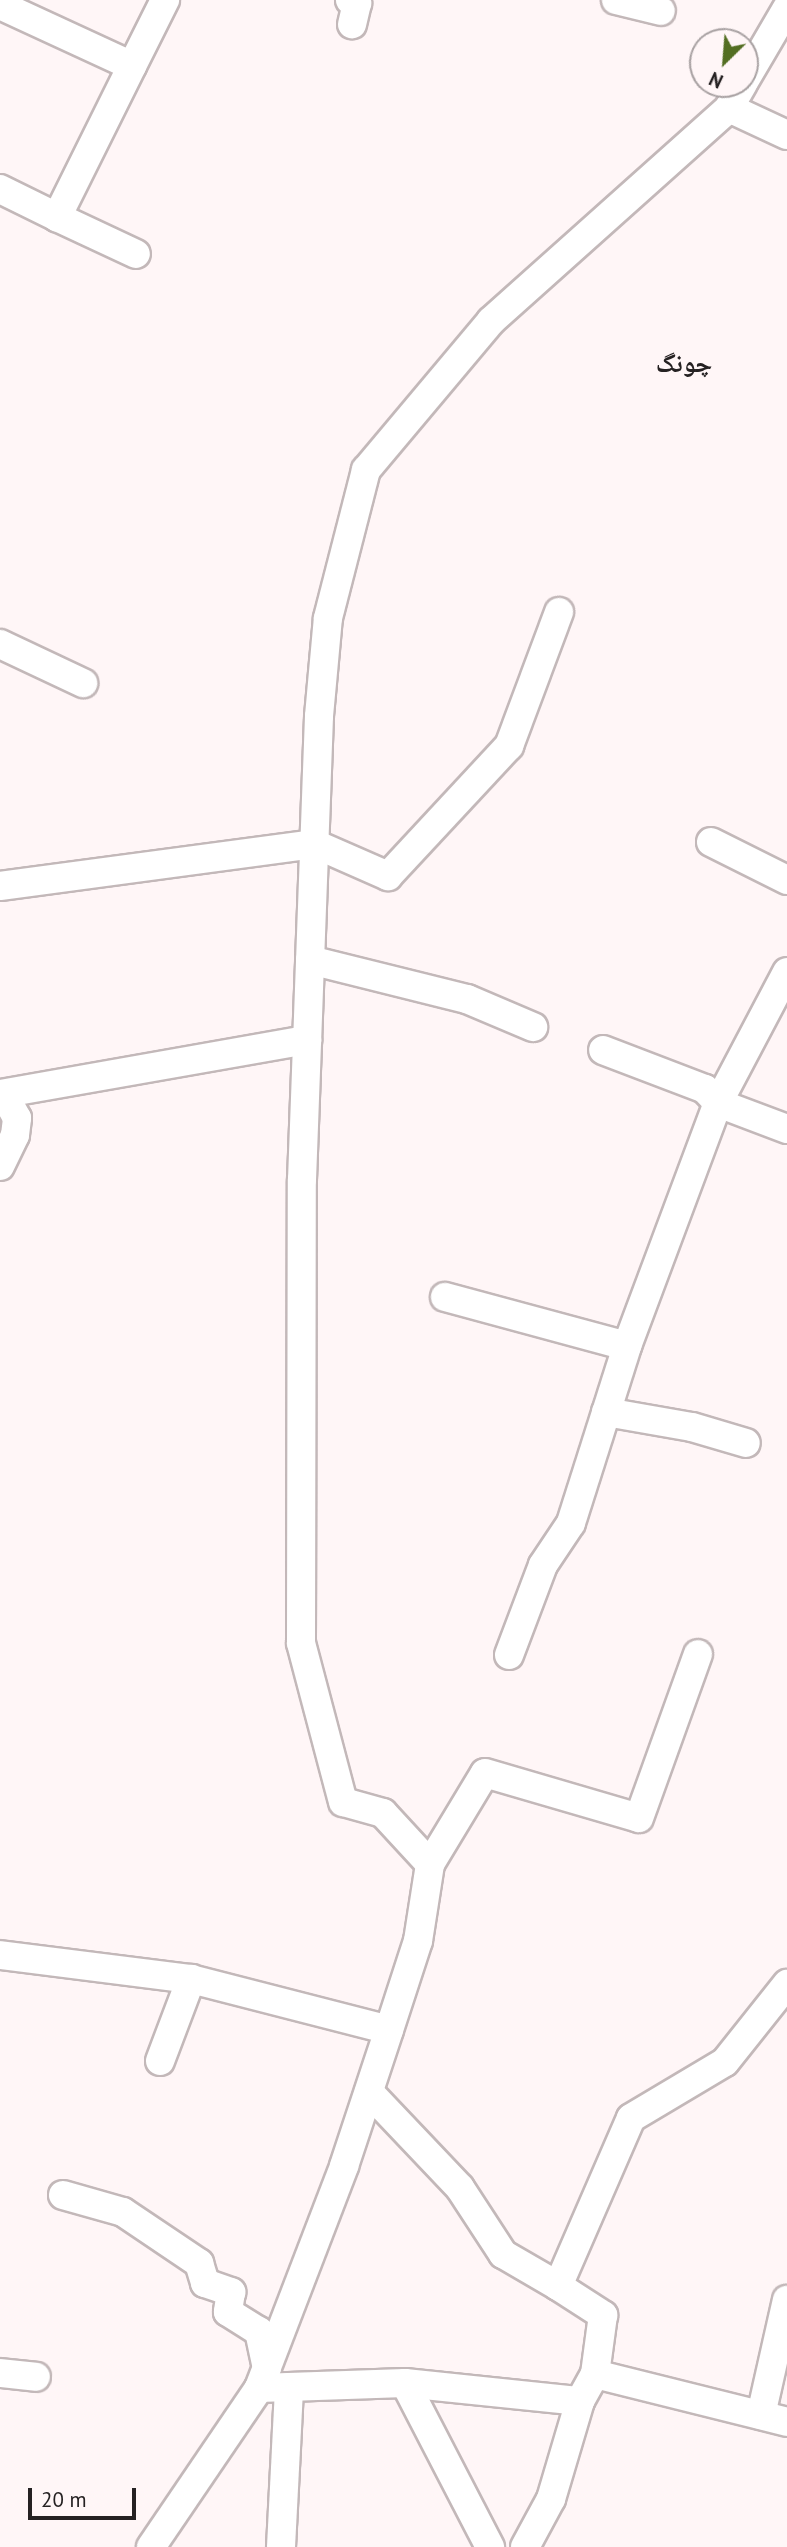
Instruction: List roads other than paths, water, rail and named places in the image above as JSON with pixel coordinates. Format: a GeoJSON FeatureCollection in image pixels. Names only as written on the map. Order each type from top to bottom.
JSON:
{"type":"FeatureCollection","features":[{"type":"Feature","properties":{"kind":"street"},"geometry":{"type":"LineString","coordinates":[[57,217],[165,0]]}},
{"type":"Feature","properties":{"kind":"street"},"geometry":{"type":"LineString","coordinates":[[616,0],[661,11]]}},
{"type":"Feature","properties":{"kind":"street"},"geometry":{"type":"LineString","coordinates":[[0,5],[132,66]]}},
{"type":"Feature","properties":{"kind":"street"},"geometry":{"type":"LineString","coordinates":[[759,56],[787,8]]}},
{"type":"Feature","properties":{"kind":"street"},"geometry":{"type":"LineString","coordinates":[[430,1864],[383,1813],[343,1802],[300,1643],[302,1180],[315,844],[328,618],[366,470],[491,321],[729,108],[735,98]]}},
{"type":"Feature","properties":{"kind":"street"},"geometry":{"type":"LineString","coordinates":[[729,108],[787,135]]}},
{"type":"Feature","properties":{"kind":"street"},"geometry":{"type":"LineString","coordinates":[[0,189],[136,254]]}},
{"type":"Feature","properties":{"kind":"street"},"geometry":{"type":"LineString","coordinates":[[0,886],[315,844],[388,876],[509,746],[559,612]]}},
{"type":"Feature","properties":{"kind":"street"},"geometry":{"type":"LineString","coordinates":[[0,644],[83,683]]}},
{"type":"Feature","properties":{"kind":"street"},"geometry":{"type":"LineString","coordinates":[[711,842],[787,880]]}},
{"type":"Feature","properties":{"kind":"street"},"geometry":{"type":"LineString","coordinates":[[310,961],[467,999],[533,1027]]}},
{"type":"Feature","properties":{"kind":"street"},"geometry":{"type":"LineString","coordinates":[[509,1655],[543,1565],[571,1523],[626,1346],[718,1103],[787,972]]}},
{"type":"Feature","properties":{"kind":"street"},"geometry":{"type":"LineString","coordinates":[[0,1166],[15,1135],[17,1118],[2,1095],[307,1040]]}},
{"type":"Feature","properties":{"kind":"street"},"geometry":{"type":"LineString","coordinates":[[603,1050],[705,1089],[718,1103],[787,1129]]}},
{"type":"Feature","properties":{"kind":"street"},"geometry":{"type":"LineString","coordinates":[[445,1297],[626,1346]]}},
{"type":"Feature","properties":{"kind":"street"},"geometry":{"type":"LineString","coordinates":[[606,1412],[692,1427],[746,1443]]}},
{"type":"Feature","properties":{"kind":"street"},"geometry":{"type":"LineString","coordinates":[[151,2547],[263,2378],[369,2092],[418,1941],[430,1864],[485,1773],[639,1818],[698,1654]]}},
{"type":"Feature","properties":{"kind":"street"},"geometry":{"type":"LineString","coordinates":[[0,1955],[191,1979],[290,2001],[389,2030]]}},
{"type":"Feature","properties":{"kind":"street"},"geometry":{"type":"LineString","coordinates":[[160,2061],[191,1979]]}},
{"type":"Feature","properties":{"kind":"street"},"geometry":{"type":"LineString","coordinates":[[558,2286],[631,2118],[725,2062],[787,1984]]}},
{"type":"Feature","properties":{"kind":"street"},"geometry":{"type":"LineString","coordinates":[[369,2092],[460,2188],[503,2254],[603,2315],[595,2374],[580,2401],[551,2499],[525,2547]]}},
{"type":"Feature","properties":{"kind":"street"},"geometry":{"type":"LineString","coordinates":[[63,2195],[123,2212],[199,2263],[205,2283],[232,2292],[229,2312],[260,2331],[263,2378]]}},
{"type":"Feature","properties":{"kind":"street"},"geometry":{"type":"LineString","coordinates":[[595,2374],[774,2419],[787,2300]]}},
{"type":"Feature","properties":{"kind":"street"},"geometry":{"type":"LineString","coordinates":[[0,2373],[36,2377]]}},
{"type":"Feature","properties":{"kind":"street"},"geometry":{"type":"LineString","coordinates":[[263,2378],[289,2387],[405,2383],[580,2401]]}},
{"type":"Feature","properties":{"kind":"street"},"geometry":{"type":"LineString","coordinates":[[405,2383],[490,2547]]}},
{"type":"Feature","properties":{"kind":"street"},"geometry":{"type":"LineString","coordinates":[[281,2547],[289,2387]]}},
{"type":"Feature","properties":{"kind":"district","name":"چونگ"},"geometry":{"type":"Point","coordinates":[684,363]}}]}
